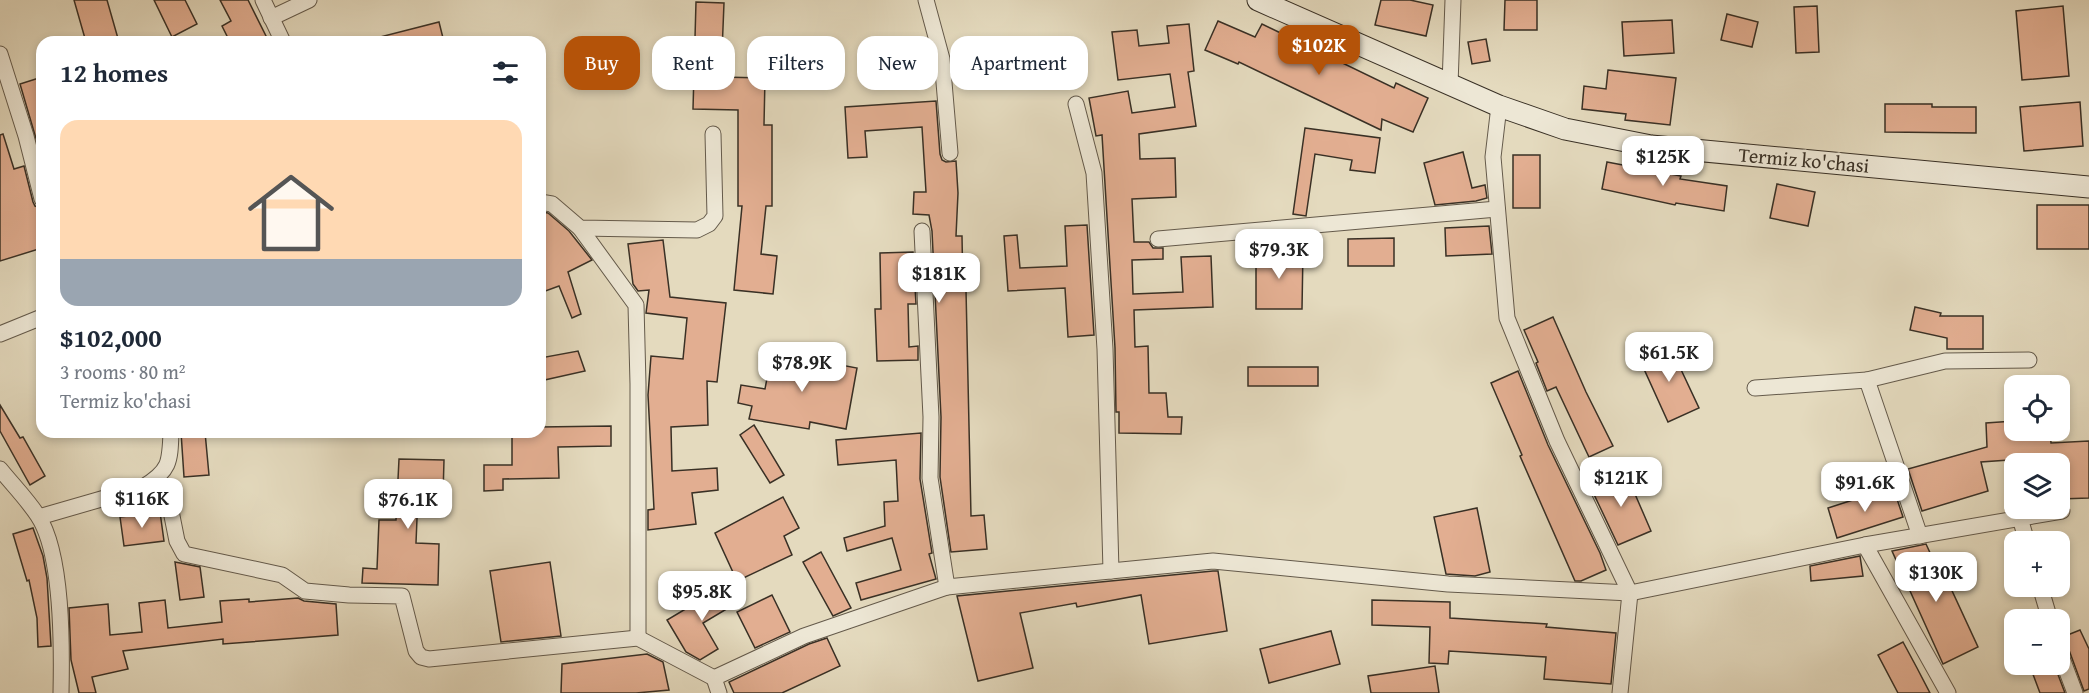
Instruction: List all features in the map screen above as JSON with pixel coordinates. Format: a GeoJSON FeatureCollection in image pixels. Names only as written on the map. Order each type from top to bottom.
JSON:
{"type":"FeatureCollection","features":[{"type":"Feature","properties":{"kind":"main road","name":"Termiz ko'chasi"},"geometry":{"type":"LineString","coordinates":[[1258,0],[1499,106],[1565,129],[1651,146],[2089,187]]}},
{"type":"Feature","properties":{"kind":"street"},"geometry":{"type":"LineString","coordinates":[[263,0],[280,36]]}},
{"type":"Feature","properties":{"kind":"street"},"geometry":{"type":"LineString","coordinates":[[272,18],[309,0]]}},
{"type":"Feature","properties":{"kind":"street"},"geometry":{"type":"LineString","coordinates":[[926,0],[942,58],[950,153]]}},
{"type":"Feature","properties":{"kind":"street"},"geometry":{"type":"LineString","coordinates":[[1450,85],[1454,0]]}},
{"type":"Feature","properties":{"kind":"street"},"geometry":{"type":"LineString","coordinates":[[0,54],[36,175]]}},
{"type":"Feature","properties":{"kind":"street"},"geometry":{"type":"LineString","coordinates":[[1076,104],[1094,173],[1105,349],[1111,571]]}},
{"type":"Feature","properties":{"kind":"street"},"geometry":{"type":"LineString","coordinates":[[1499,106],[1492,157],[1507,318],[1557,441],[1630,593],[1620,693]]}},
{"type":"Feature","properties":{"kind":"street"},"geometry":{"type":"LineString","coordinates":[[580,228],[697,230],[709,224],[715,216],[713,134]]}},
{"type":"Feature","properties":{"kind":"street"},"geometry":{"type":"LineString","coordinates":[[546,203],[552,204],[580,228],[636,305],[638,639]]}},
{"type":"Feature","properties":{"kind":"street"},"geometry":{"type":"LineString","coordinates":[[1158,239],[1497,209]]}},
{"type":"Feature","properties":{"kind":"street"},"geometry":{"type":"LineString","coordinates":[[922,231],[931,417],[930,478],[947,586]]}},
{"type":"Feature","properties":{"kind":"street"},"geometry":{"type":"LineString","coordinates":[[0,334],[36,319]]}},
{"type":"Feature","properties":{"kind":"street"},"geometry":{"type":"LineString","coordinates":[[1755,388],[1867,380],[1945,361],[2029,360]]}},
{"type":"Feature","properties":{"kind":"street"},"geometry":{"type":"LineString","coordinates":[[1867,380],[1920,536]]}},
{"type":"Feature","properties":{"kind":"street"},"geometry":{"type":"LineString","coordinates":[[39,517],[143,487],[156,480],[170,459],[171,438]]}},
{"type":"Feature","properties":{"kind":"street"},"geometry":{"type":"LineString","coordinates":[[0,469],[39,517],[51,547],[58,593],[62,656],[61,693]]}},
{"type":"Feature","properties":{"kind":"street"},"geometry":{"type":"LineString","coordinates":[[156,480],[170,506],[177,541],[184,554],[282,575],[305,591],[402,596],[416,651],[421,657],[429,659],[638,639],[714,678],[719,693]]}},
{"type":"Feature","properties":{"kind":"street"},"geometry":{"type":"LineString","coordinates":[[714,678],[804,636],[947,586],[1213,561],[1448,584],[1630,593],[1865,545],[2014,519]]}},
{"type":"Feature","properties":{"kind":"street"},"geometry":{"type":"LineString","coordinates":[[1865,545],[1948,693]]}},
{"type":"Feature","properties":{"kind":"street"},"geometry":{"type":"LineString","coordinates":[[2068,675],[2075,693]]}},
{"type":"Feature","properties":{"kind":"building"},"geometry":{"type":"Polygon","coordinates":[[[74,0],[107,0],[117,36],[84,36],[74,0]]]}},
{"type":"Feature","properties":{"kind":"building"},"geometry":{"type":"Polygon","coordinates":[[[154,0],[185,0],[197,24],[172,36],[154,0]]]}},
{"type":"Feature","properties":{"kind":"building"},"geometry":{"type":"Polygon","coordinates":[[[220,0],[248,0],[266,36],[227,36],[222,26],[231,21],[220,0]]]}},
{"type":"Feature","properties":{"kind":"building"},"geometry":{"type":"Polygon","coordinates":[[[1381,0],[1410,0],[1433,5],[1426,36],[1375,25],[1381,0]]]}},
{"type":"Feature","properties":{"kind":"building"},"geometry":{"type":"Polygon","coordinates":[[[1505,0],[1537,0],[1537,30],[1504,30],[1505,0]]]}},
{"type":"Feature","properties":{"kind":"building"},"geometry":{"type":"Polygon","coordinates":[[[696,2],[724,3],[723,36],[695,36],[696,2]]]}},
{"type":"Feature","properties":{"kind":"building"},"geometry":{"type":"Polygon","coordinates":[[[1817,6],[1819,52],[1796,53],[1794,7],[1817,6]]]}},
{"type":"Feature","properties":{"kind":"building"},"geometry":{"type":"Polygon","coordinates":[[[2063,6],[2069,76],[2022,80],[2016,11],[2063,6]]]}},
{"type":"Feature","properties":{"kind":"building"},"geometry":{"type":"Polygon","coordinates":[[[1727,14],[1758,22],[1752,47],[1721,40],[1727,14]]]}},
{"type":"Feature","properties":{"kind":"building"},"geometry":{"type":"Polygon","coordinates":[[[1672,20],[1674,53],[1624,56],[1622,22],[1672,20]]]}},
{"type":"Feature","properties":{"kind":"building"},"geometry":{"type":"Polygon","coordinates":[[[1218,21],[1255,37],[1262,24],[1394,88],[1396,83],[1428,98],[1413,132],[1382,119],[1381,130],[1239,62],[1238,64],[1205,50],[1218,21]]]}},
{"type":"Feature","properties":{"kind":"building"},"geometry":{"type":"Polygon","coordinates":[[[439,22],[442,36],[384,36],[439,22]]]}},
{"type":"Feature","properties":{"kind":"building"},"geometry":{"type":"Polygon","coordinates":[[[1189,24],[1194,71],[1188,72],[1196,126],[1139,134],[1140,159],[1175,158],[1176,197],[1132,199],[1134,242],[1149,242],[1153,248],[1163,248],[1163,259],[1132,260],[1133,294],[1183,292],[1181,257],[1211,256],[1213,307],[1134,310],[1135,347],[1148,346],[1149,393],[1166,393],[1168,417],[1182,417],[1181,434],[1119,433],[1102,135],[1096,136],[1089,98],[1128,91],[1132,113],[1175,107],[1170,74],[1118,80],[1112,32],[1137,30],[1139,46],[1169,43],[1167,26],[1189,24]]]}},
{"type":"Feature","properties":{"kind":"building"},"geometry":{"type":"Polygon","coordinates":[[[1486,39],[1490,61],[1472,64],[1468,42],[1486,39]]]}},
{"type":"Feature","properties":{"kind":"building"},"geometry":{"type":"Polygon","coordinates":[[[1608,70],[1676,78],[1670,125],[1625,120],[1626,114],[1582,109],[1584,86],[1606,89],[1608,70]]]}},
{"type":"Feature","properties":{"kind":"building"},"geometry":{"type":"Polygon","coordinates":[[[735,77],[747,78],[747,90],[765,90],[764,125],[772,125],[772,206],[766,206],[761,254],[777,256],[773,294],[734,290],[742,206],[738,206],[738,110],[693,109],[694,90],[735,90],[735,77]]]}},
{"type":"Feature","properties":{"kind":"building"},"geometry":{"type":"Polygon","coordinates":[[[36,79],[36,139],[20,84],[36,79]]]}},
{"type":"Feature","properties":{"kind":"building"},"geometry":{"type":"Polygon","coordinates":[[[936,101],[942,160],[956,161],[958,193],[956,236],[962,236],[963,290],[966,290],[971,516],[984,515],[987,549],[951,552],[940,477],[941,417],[932,231],[929,215],[913,214],[914,192],[926,192],[922,127],[865,131],[867,157],[848,158],[845,107],[936,101]]]}},
{"type":"Feature","properties":{"kind":"building"},"geometry":{"type":"Polygon","coordinates":[[[2080,102],[2083,146],[2024,151],[2020,107],[2080,102]]]}},
{"type":"Feature","properties":{"kind":"building"},"geometry":{"type":"Polygon","coordinates":[[[1885,104],[1976,107],[1976,133],[1885,132],[1885,104]]]}},
{"type":"Feature","properties":{"kind":"building"},"geometry":{"type":"Polygon","coordinates":[[[1305,128],[1380,138],[1375,173],[1350,170],[1352,160],[1315,154],[1306,216],[1293,214],[1305,128]]]}},
{"type":"Feature","properties":{"kind":"building"},"geometry":{"type":"Polygon","coordinates":[[[3,134],[14,169],[24,166],[36,206],[36,250],[0,261],[0,135],[3,134]]]}},
{"type":"Feature","properties":{"kind":"building"},"geometry":{"type":"Polygon","coordinates":[[[1463,152],[1472,188],[1485,185],[1487,198],[1435,205],[1424,163],[1463,152]]]}},
{"type":"Feature","properties":{"kind":"building"},"geometry":{"type":"Polygon","coordinates":[[[1513,155],[1540,155],[1540,208],[1513,208],[1513,155]]]}},
{"type":"Feature","properties":{"kind":"building"},"geometry":{"type":"Polygon","coordinates":[[[1607,162],[1681,176],[1680,179],[1727,186],[1724,211],[1676,203],[1675,205],[1602,189],[1607,162]]]}},
{"type":"Feature","properties":{"kind":"building"},"geometry":{"type":"Polygon","coordinates":[[[1777,184],[1815,192],[1808,226],[1770,218],[1777,184]]]}},
{"type":"Feature","properties":{"kind":"building"},"geometry":{"type":"Polygon","coordinates":[[[2037,205],[2089,205],[2089,249],[2037,249],[2037,205]]]}},
{"type":"Feature","properties":{"kind":"building"},"geometry":{"type":"Polygon","coordinates":[[[546,213],[569,231],[592,260],[568,272],[581,314],[572,318],[559,286],[546,291],[546,213]]]}},
{"type":"Feature","properties":{"kind":"building"},"geometry":{"type":"Polygon","coordinates":[[[1087,225],[1094,335],[1068,337],[1065,288],[1008,291],[1004,236],[1017,235],[1020,268],[1067,266],[1065,226],[1087,225]]]}},
{"type":"Feature","properties":{"kind":"building"},"geometry":{"type":"Polygon","coordinates":[[[1489,226],[1492,254],[1446,256],[1445,228],[1489,226]]]}},
{"type":"Feature","properties":{"kind":"building"},"geometry":{"type":"Polygon","coordinates":[[[1394,238],[1394,266],[1348,266],[1348,239],[1394,238]]]}},
{"type":"Feature","properties":{"kind":"building"},"geometry":{"type":"Polygon","coordinates":[[[663,240],[670,297],[726,303],[717,382],[707,381],[708,425],[671,427],[672,471],[717,468],[718,490],[692,493],[696,524],[648,530],[648,510],[654,509],[648,395],[651,356],[683,359],[687,318],[646,313],[649,290],[638,291],[633,284],[628,244],[663,240]]]}},
{"type":"Feature","properties":{"kind":"building"},"geometry":{"type":"Polygon","coordinates":[[[1256,251],[1303,251],[1302,309],[1256,309],[1256,251]]]}},
{"type":"Feature","properties":{"kind":"building"},"geometry":{"type":"Polygon","coordinates":[[[913,252],[916,304],[908,304],[909,347],[918,346],[918,360],[877,361],[875,309],[881,309],[880,253],[913,252]]]}},
{"type":"Feature","properties":{"kind":"building"},"geometry":{"type":"Polygon","coordinates":[[[1915,307],[1941,313],[1940,316],[1983,316],[1983,349],[1947,349],[1947,338],[1910,330],[1915,307]]]}},
{"type":"Feature","properties":{"kind":"building"},"geometry":{"type":"Polygon","coordinates":[[[1553,317],[1613,446],[1589,457],[1556,387],[1547,391],[1536,363],[1538,362],[1524,330],[1553,317]]]}},
{"type":"Feature","properties":{"kind":"building"},"geometry":{"type":"Polygon","coordinates":[[[1669,344],[1699,408],[1668,422],[1639,358],[1669,344]]]}},
{"type":"Feature","properties":{"kind":"building"},"geometry":{"type":"Polygon","coordinates":[[[578,351],[585,371],[546,380],[546,357],[578,351]]]}},
{"type":"Feature","properties":{"kind":"building"},"geometry":{"type":"Polygon","coordinates":[[[772,352],[857,368],[846,429],[810,422],[809,429],[749,419],[752,406],[738,403],[741,385],[765,389],[772,352]]]}},
{"type":"Feature","properties":{"kind":"building"},"geometry":{"type":"Polygon","coordinates":[[[1248,367],[1318,367],[1318,386],[1248,386],[1248,367]]]}},
{"type":"Feature","properties":{"kind":"building"},"geometry":{"type":"Polygon","coordinates":[[[1518,371],[1548,445],[1606,570],[1581,581],[1575,581],[1520,456],[1522,455],[1491,383],[1518,371]]]}},
{"type":"Feature","properties":{"kind":"building"},"geometry":{"type":"Polygon","coordinates":[[[0,405],[20,438],[23,437],[45,476],[30,485],[0,431],[0,405]]]}},
{"type":"Feature","properties":{"kind":"building"},"geometry":{"type":"Polygon","coordinates":[[[2004,422],[2004,441],[2051,441],[2051,443],[2089,441],[2089,498],[2070,499],[2070,453],[2004,453],[2004,460],[1981,462],[1988,491],[1922,511],[1908,469],[1987,447],[1986,423],[2004,422]]]}},
{"type":"Feature","properties":{"kind":"building"},"geometry":{"type":"Polygon","coordinates":[[[754,425],[784,475],[770,483],[740,435],[754,425]]]}},
{"type":"Feature","properties":{"kind":"building"},"geometry":{"type":"Polygon","coordinates":[[[611,426],[611,446],[558,447],[559,478],[503,479],[503,490],[484,491],[484,465],[512,465],[512,438],[546,438],[546,427],[611,426]]]}},
{"type":"Feature","properties":{"kind":"building"},"geometry":{"type":"Polygon","coordinates":[[[921,433],[920,479],[932,553],[929,554],[936,579],[861,600],[856,583],[901,570],[892,538],[847,551],[844,538],[885,526],[884,502],[898,501],[896,460],[838,465],[836,440],[921,433]]]}},
{"type":"Feature","properties":{"kind":"building"},"geometry":{"type":"Polygon","coordinates":[[[181,438],[206,438],[209,475],[184,477],[181,438]]]}},
{"type":"Feature","properties":{"kind":"building"},"geometry":{"type":"Polygon","coordinates":[[[399,459],[444,460],[443,495],[418,494],[416,543],[439,544],[438,585],[362,583],[363,568],[377,569],[379,520],[396,520],[399,459]]]}},
{"type":"Feature","properties":{"kind":"building"},"geometry":{"type":"Polygon","coordinates":[[[1625,471],[1651,531],[1618,545],[1590,486],[1625,471]]]}},
{"type":"Feature","properties":{"kind":"building"},"geometry":{"type":"Polygon","coordinates":[[[1893,487],[1903,517],[1837,538],[1828,508],[1893,487]]]}},
{"type":"Feature","properties":{"kind":"building"},"geometry":{"type":"Polygon","coordinates":[[[783,497],[799,528],[784,536],[792,555],[737,581],[715,533],[783,497]]]}},
{"type":"Feature","properties":{"kind":"building"},"geometry":{"type":"Polygon","coordinates":[[[1477,508],[1490,572],[1475,576],[1446,574],[1434,517],[1477,508]]]}},
{"type":"Feature","properties":{"kind":"building"},"geometry":{"type":"Polygon","coordinates":[[[160,512],[164,541],[124,546],[120,517],[160,512]]]}},
{"type":"Feature","properties":{"kind":"building"},"geometry":{"type":"Polygon","coordinates":[[[33,528],[43,556],[47,578],[51,646],[38,647],[37,618],[29,580],[27,581],[13,534],[33,528]]]}},
{"type":"Feature","properties":{"kind":"building"},"geometry":{"type":"Polygon","coordinates":[[[1926,544],[1943,581],[1947,580],[1978,647],[1943,664],[1892,551],[1926,544]]]}},
{"type":"Feature","properties":{"kind":"building"},"geometry":{"type":"Polygon","coordinates":[[[821,552],[851,608],[833,616],[803,562],[821,552]]]}},
{"type":"Feature","properties":{"kind":"building"},"geometry":{"type":"Polygon","coordinates":[[[1860,556],[1863,576],[1811,581],[1810,566],[1860,556]]]}},
{"type":"Feature","properties":{"kind":"building"},"geometry":{"type":"Polygon","coordinates":[[[175,562],[200,567],[204,597],[180,600],[175,562]]]}},
{"type":"Feature","properties":{"kind":"building"},"geometry":{"type":"Polygon","coordinates":[[[550,562],[561,636],[501,642],[490,571],[550,562]]]}},
{"type":"Feature","properties":{"kind":"building"},"geometry":{"type":"Polygon","coordinates":[[[1218,571],[1227,631],[1149,644],[1141,595],[1077,607],[1076,603],[1020,613],[1033,668],[978,681],[957,596],[1218,571]]]}},
{"type":"Feature","properties":{"kind":"building"},"geometry":{"type":"Polygon","coordinates":[[[729,583],[740,601],[703,623],[718,649],[700,660],[686,652],[667,620],[729,583]]]}},
{"type":"Feature","properties":{"kind":"building"},"geometry":{"type":"Polygon","coordinates":[[[772,595],[790,632],[755,648],[737,612],[772,595]]]}},
{"type":"Feature","properties":{"kind":"building"},"geometry":{"type":"Polygon","coordinates":[[[298,598],[304,601],[336,604],[338,635],[223,644],[223,639],[123,651],[128,669],[92,677],[96,693],[79,693],[71,660],[69,608],[108,604],[110,635],[142,632],[139,603],[165,600],[168,628],[222,622],[220,601],[249,599],[249,602],[298,598]]]}},
{"type":"Feature","properties":{"kind":"building"},"geometry":{"type":"Polygon","coordinates":[[[1372,600],[1450,602],[1450,618],[1547,624],[1546,627],[1616,633],[1611,684],[1544,679],[1546,657],[1449,651],[1448,664],[1429,663],[1430,627],[1372,625],[1372,600]]]}},
{"type":"Feature","properties":{"kind":"building"},"geometry":{"type":"Polygon","coordinates":[[[2080,630],[2089,649],[2089,689],[2084,691],[2070,653],[2070,634],[2080,630]]]}},
{"type":"Feature","properties":{"kind":"building"},"geometry":{"type":"Polygon","coordinates":[[[1331,631],[1340,664],[1269,683],[1260,649],[1331,631]]]}},
{"type":"Feature","properties":{"kind":"building"},"geometry":{"type":"Polygon","coordinates":[[[827,638],[840,666],[782,693],[734,693],[729,682],[809,644],[827,638]]]}},
{"type":"Feature","properties":{"kind":"building"},"geometry":{"type":"Polygon","coordinates":[[[1903,642],[1930,693],[1898,693],[1878,655],[1903,642]]]}},
{"type":"Feature","properties":{"kind":"building"},"geometry":{"type":"Polygon","coordinates":[[[647,654],[663,662],[669,690],[636,693],[561,693],[562,664],[647,654]]]}},
{"type":"Feature","properties":{"kind":"building"},"geometry":{"type":"Polygon","coordinates":[[[1435,666],[1439,693],[1371,693],[1368,676],[1435,666]]]}},
{"type":"Feature","properties":{"kind":"building"},"geometry":{"type":"Polygon","coordinates":[[[2033,675],[2058,675],[2065,693],[2040,693],[2033,675]]]}}]}
